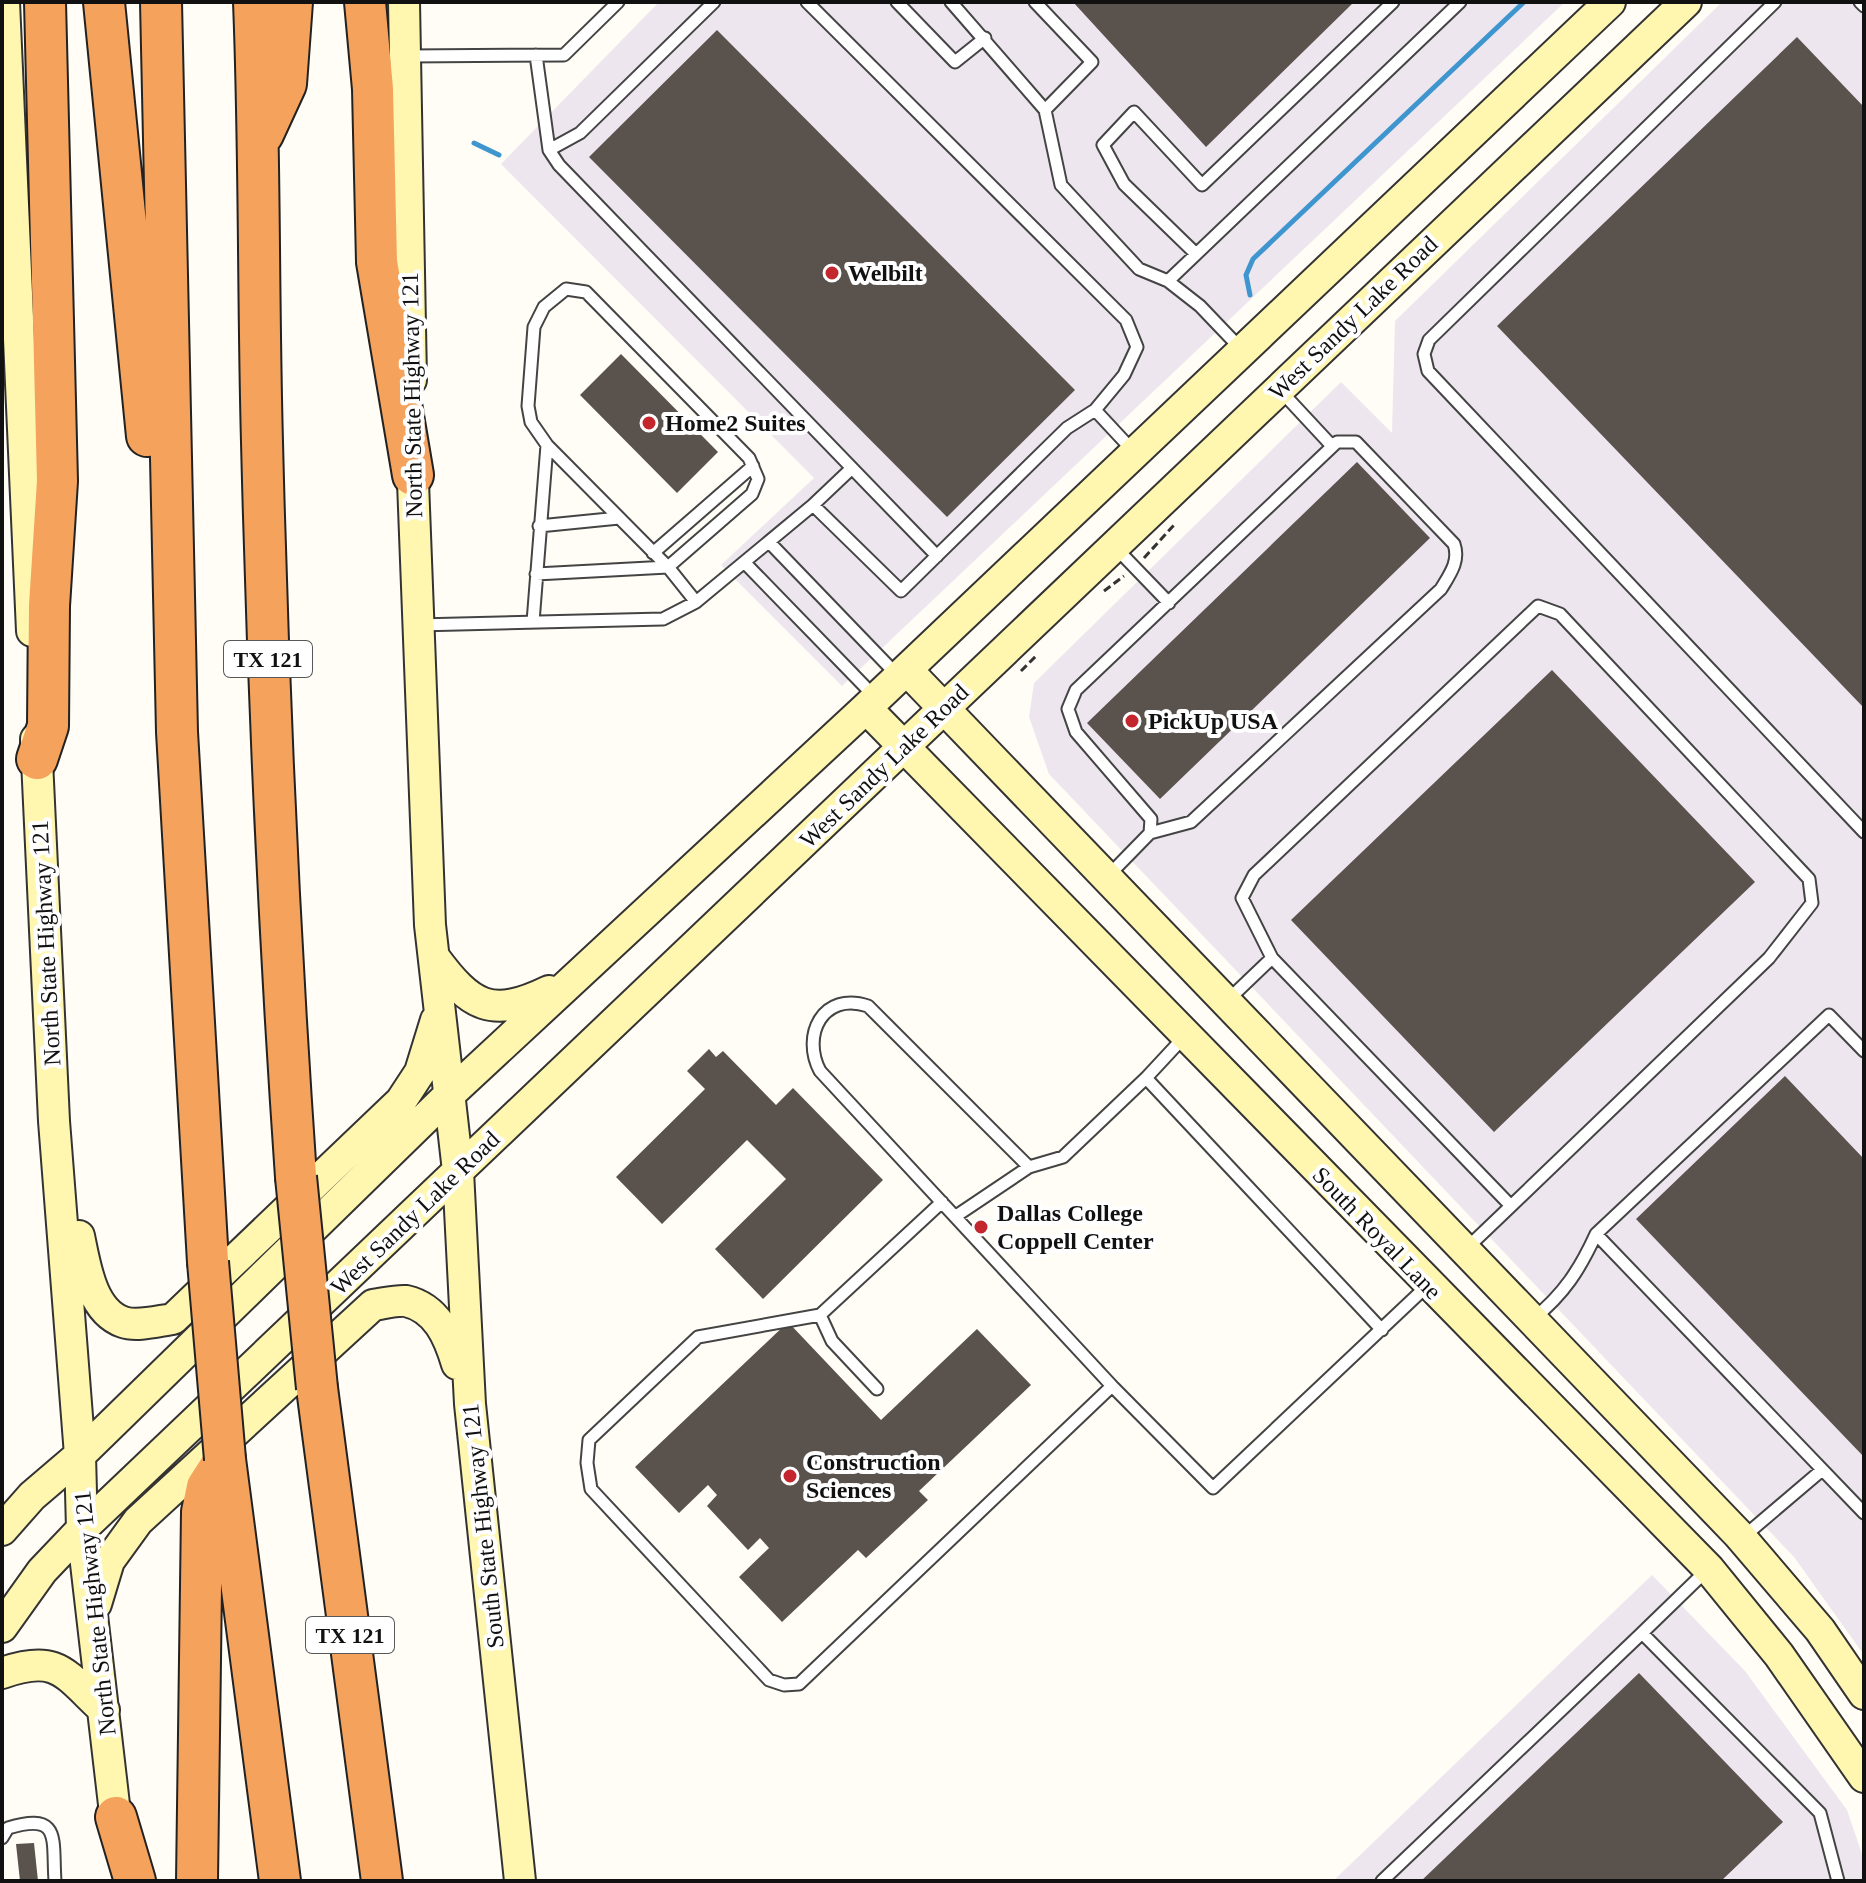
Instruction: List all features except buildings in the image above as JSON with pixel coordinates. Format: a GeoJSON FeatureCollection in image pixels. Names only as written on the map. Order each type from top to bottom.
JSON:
{"type":"FeatureCollection","features":[{"type":"Feature","properties":{"kind":"highway"},"geometry":{"type":"LineString","coordinates":[[37,759],[48,726],[49,606],[57,481],[45,2]]}},
{"type":"Feature","properties":{"kind":"highway"},"geometry":{"type":"LineString","coordinates":[[104,2],[149,457],[172,491]]}},
{"type":"Feature","properties":{"kind":"highway"},"geometry":{"type":"LineString","coordinates":[[161,2],[178,762],[208,1262],[225,1459],[280,1881]]}},
{"type":"Feature","properties":{"kind":"highway","name":"TX 121"},"geometry":{"type":"LineString","coordinates":[[254,2],[260,141],[262,439],[270,729],[296,1177],[317,1388],[382,1881]]}},
{"type":"Feature","properties":{"kind":"highway"},"geometry":{"type":"LineString","coordinates":[[260,141],[286,84],[292,2]]}},
{"type":"Feature","properties":{"kind":"highway"},"geometry":{"type":"LineString","coordinates":[[365,2],[373,89],[377,262],[413,475]]}},
{"type":"Feature","properties":{"kind":"highway"},"geometry":{"type":"LineString","coordinates":[[197,1881],[202,1512],[207,1487],[225,1459]]}},
{"type":"Feature","properties":{"kind":"highway"},"geometry":{"type":"LineString","coordinates":[[116,1817],[135,1881]]}},
{"type":"Feature","properties":{"kind":"main road","name":"North State Highway 121"},"geometry":{"type":"LineString","coordinates":[[4,2],[11,355],[37,759],[54,1121],[80,1455],[82,1529],[123,1881]]}},
{"type":"Feature","properties":{"kind":"main road","name":"North State Highway 121"},"geometry":{"type":"LineString","coordinates":[[404,2],[413,475],[430,925],[458,1171]]}},
{"type":"Feature","properties":{"kind":"main road"},"geometry":{"type":"LineString","coordinates":[[2,1530],[32,1496],[80,1455],[450,1094],[903,674],[1610,2]]}},
{"type":"Feature","properties":{"kind":"main road","name":"West Sandy Lake Road"},"geometry":{"type":"LineString","coordinates":[[2,1627],[42,1571],[82,1529],[282,1342],[1686,2]]}},
{"type":"Feature","properties":{"kind":"main road"},"geometry":{"type":"LineString","coordinates":[[1243,351],[1279,389]]}},
{"type":"Feature","properties":{"kind":"main road"},"geometry":{"type":"LineString","coordinates":[[903,674],[944,709],[1107,877],[1741,1538],[1820,1630],[1864,1694]]}},
{"type":"Feature","properties":{"kind":"main road","name":"South Royal Lane"},"geometry":{"type":"LineString","coordinates":[[871,704],[904,747],[1709,1569],[1779,1655],[1864,1777]]}},
{"type":"Feature","properties":{"kind":"main road"},"geometry":{"type":"LineString","coordinates":[[434,957],[455,985],[467,995],[479,1004],[498,1007],[519,1006],[576,977]]}},
{"type":"Feature","properties":{"kind":"main road"},"geometry":{"type":"LineString","coordinates":[[54,1121],[88,1275],[104,1309],[123,1323],[173,1319],[401,1101],[420,1072],[441,1006]]}},
{"type":"Feature","properties":{"kind":"main road","name":"South State Highway 121"},"geometry":{"type":"LineString","coordinates":[[458,1171],[470,1404],[520,1881]]}},
{"type":"Feature","properties":{"kind":"main road"},"geometry":{"type":"LineString","coordinates":[[1428,1285],[1466,1249]]}},
{"type":"Feature","properties":{"kind":"main road"},"geometry":{"type":"LineString","coordinates":[[93,1615],[109,1561],[138,1521],[373,1305],[405,1301],[425,1311],[447,1330],[470,1404]]}},
{"type":"Feature","properties":{"kind":"main road"},"geometry":{"type":"LineString","coordinates":[[1709,1569],[1741,1538]]}},
{"type":"Feature","properties":{"kind":"main road"},"geometry":{"type":"LineString","coordinates":[[2,1673],[30,1663],[57,1667],[104,1710]]}},
{"type":"Feature","properties":{"kind":"lane"},"geometry":{"type":"LineString","coordinates":[[405,56],[564,55],[618,2]]}},
{"type":"Feature","properties":{"kind":"lane"},"geometry":{"type":"LineString","coordinates":[[549,150],[580,133],[714,2]]}},
{"type":"Feature","properties":{"kind":"lane"},"geometry":{"type":"LineString","coordinates":[[807,2],[1126,320],[1137,347],[1124,375],[1095,410],[1067,428],[901,591],[813,505]]}},
{"type":"Feature","properties":{"kind":"lane"},"geometry":{"type":"LineString","coordinates":[[897,2],[955,62],[985,38]]}},
{"type":"Feature","properties":{"kind":"lane"},"geometry":{"type":"LineString","coordinates":[[951,2],[1045,110],[1061,185],[1139,269],[1168,281],[1200,306],[1243,351]]}},
{"type":"Feature","properties":{"kind":"lane"},"geometry":{"type":"LineString","coordinates":[[1035,2],[1092,62],[1045,110]]}},
{"type":"Feature","properties":{"kind":"lane"},"geometry":{"type":"LineString","coordinates":[[1196,254],[1124,184],[1103,145],[1134,112],[1202,185],[1393,2]]}},
{"type":"Feature","properties":{"kind":"lane"},"geometry":{"type":"LineString","coordinates":[[1168,281],[1460,2]]}},
{"type":"Feature","properties":{"kind":"lane"},"geometry":{"type":"LineString","coordinates":[[1775,2],[1429,340],[1424,354],[1428,371],[1864,832]]}},
{"type":"Feature","properties":{"kind":"lane"},"geometry":{"type":"LineString","coordinates":[[536,55],[549,150],[559,165],[937,556]]}},
{"type":"Feature","properties":{"kind":"lane"},"geometry":{"type":"LineString","coordinates":[[536,574],[668,567],[752,494],[758,479],[753,466],[586,292],[566,289],[544,307],[534,327],[528,406],[531,422],[547,445],[668,567],[696,602]]}},
{"type":"Feature","properties":{"kind":"lane"},"geometry":{"type":"LineString","coordinates":[[1279,389],[1332,446]]}},
{"type":"Feature","properties":{"kind":"lane"},"geometry":{"type":"LineString","coordinates":[[1095,410],[1135,453]]}},
{"type":"Feature","properties":{"kind":"lane"},"geometry":{"type":"LineString","coordinates":[[1107,877],[1150,833],[1191,822],[1441,589],[1452,570],[1457,555],[1454,544],[1356,442],[1347,439],[1332,446],[1076,690],[1068,709],[1076,732],[1143,805],[1151,819],[1150,833]]}},
{"type":"Feature","properties":{"kind":"lane"},"geometry":{"type":"LineString","coordinates":[[533,622],[547,445]]}},
{"type":"Feature","properties":{"kind":"lane"},"geometry":{"type":"LineString","coordinates":[[653,553],[753,466]]}},
{"type":"Feature","properties":{"kind":"lane"},"geometry":{"type":"LineString","coordinates":[[418,625],[663,619],[696,602],[745,563],[852,468]]}},
{"type":"Feature","properties":{"kind":"lane"},"geometry":{"type":"LineString","coordinates":[[539,526],[619,518]]}},
{"type":"Feature","properties":{"kind":"lane"},"geometry":{"type":"LineString","coordinates":[[769,542],[903,674]]}},
{"type":"Feature","properties":{"kind":"lane"},"geometry":{"type":"LineString","coordinates":[[1114,546],[1169,603]]}},
{"type":"Feature","properties":{"kind":"lane"},"geometry":{"type":"LineString","coordinates":[[745,563],[871,704]]}},
{"type":"Feature","properties":{"kind":"lane"},"geometry":{"type":"LineString","coordinates":[[1466,1249],[1511,1206],[1769,958],[1812,903],[1809,879],[1560,614],[1538,606],[1254,875],[1242,898],[1272,958],[1511,1206]]}},
{"type":"Feature","properties":{"kind":"lane"},"geometry":{"type":"LineString","coordinates":[[1227,1001],[1272,958]]}},
{"type":"Feature","properties":{"kind":"lane"},"geometry":{"type":"LineString","coordinates":[[1029,1167],[868,1006],[849,1002],[826,1011],[817,1020],[811,1043],[812,1056],[820,1071],[1112,1386],[1213,1488],[1428,1285]]}},
{"type":"Feature","properties":{"kind":"lane"},"geometry":{"type":"LineString","coordinates":[[1533,1319],[1569,1285],[1596,1234],[1829,1015],[1864,1051]]}},
{"type":"Feature","properties":{"kind":"lane"},"geometry":{"type":"LineString","coordinates":[[956,1216],[1029,1167],[1063,1157],[1146,1078],[1185,1035]]}},
{"type":"Feature","properties":{"kind":"lane"},"geometry":{"type":"LineString","coordinates":[[1146,1078],[1382,1330]]}},
{"type":"Feature","properties":{"kind":"lane"},"geometry":{"type":"LineString","coordinates":[[942,1202],[820,1315],[698,1337],[589,1440],[587,1463],[591,1489],[769,1680],[784,1685],[799,1684],[1112,1386]]}},
{"type":"Feature","properties":{"kind":"lane"},"geometry":{"type":"LineString","coordinates":[[1596,1234],[1864,1513]]}},
{"type":"Feature","properties":{"kind":"lane"},"geometry":{"type":"LineString","coordinates":[[820,1315],[832,1341],[877,1389]]}},
{"type":"Feature","properties":{"kind":"lane"},"geometry":{"type":"LineString","coordinates":[[1741,1538],[1822,1470]]}},
{"type":"Feature","properties":{"kind":"lane"},"geometry":{"type":"LineString","coordinates":[[1382,1881],[1709,1569]]}},
{"type":"Feature","properties":{"kind":"lane"},"geometry":{"type":"LineString","coordinates":[[1642,1633],[1820,1813],[1838,1881]]}},
{"type":"Feature","properties":{"kind":"lane"},"geometry":{"type":"LineString","coordinates":[[2,1838],[8,1828],[33,1821],[44,1823],[51,1831],[55,1881]]}},
{"type":"Feature","properties":{"kind":"shaded area"},"geometry":{"type":"Polygon","coordinates":[[[659,2],[1565,2],[842,686],[721,565],[814,478],[501,164],[659,2]]]}},
{"type":"Feature","properties":{"kind":"shaded area"},"geometry":{"type":"Polygon","coordinates":[[[1722,2],[1864,2],[1864,1655],[1794,1557],[1049,774],[1029,717],[1034,683],[1341,382],[1392,433],[1395,321],[1722,2]]]}},
{"type":"Feature","properties":{"kind":"shaded area"},"geometry":{"type":"Polygon","coordinates":[[[1652,1575],[1745,1671],[1847,1810],[1864,1860],[1864,1881],[1333,1881],[1652,1575]]]}},
{"type":"Feature","properties":{"kind":"waterway"},"geometry":{"type":"LineString","coordinates":[[1250,295],[1246,275],[1253,259],[1524,2]]}},
{"type":"Feature","properties":{"kind":"waterway"},"geometry":{"type":"LineString","coordinates":[[474,143],[499,155]]}},
{"type":"Feature","properties":{"kind":"place","name":"Welbilt"},"geometry":{"type":"Point","coordinates":[832,273]}},
{"type":"Feature","properties":{"kind":"place","name":"Home2 Suites"},"geometry":{"type":"Point","coordinates":[649,423]}},
{"type":"Feature","properties":{"kind":"place","name":"PickUp USA"},"geometry":{"type":"Point","coordinates":[1132,721]}},
{"type":"Feature","properties":{"kind":"place","name":"Dallas College Coppell Center"},"geometry":{"type":"Point","coordinates":[981,1227]}},
{"type":"Feature","properties":{"kind":"place","name":"Construction Sciences"},"geometry":{"type":"Point","coordinates":[790,1476]}}]}
